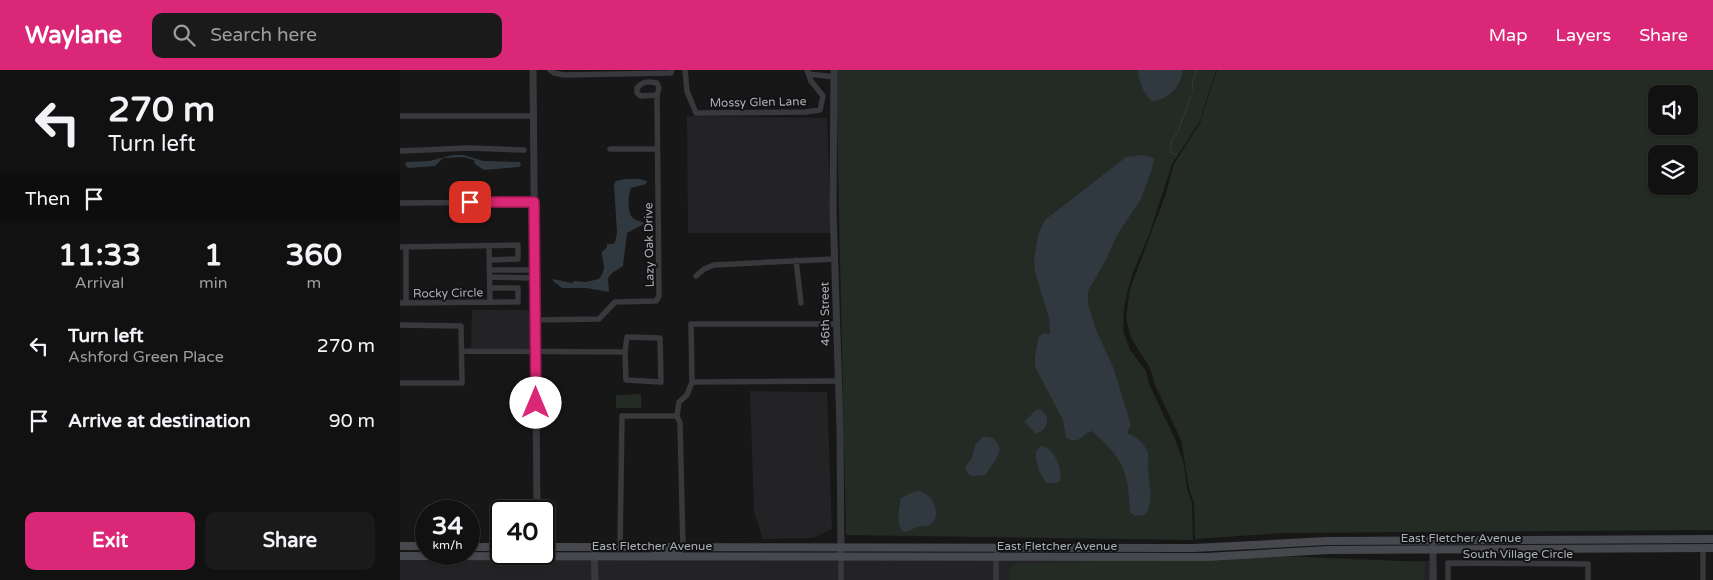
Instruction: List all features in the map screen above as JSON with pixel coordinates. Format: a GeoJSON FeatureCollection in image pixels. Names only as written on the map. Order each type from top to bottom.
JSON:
{"type":"FeatureCollection","features":[{"type":"Feature","properties":{"kind":"main road","name":"East Fletcher Avenue"},"geometry":{"type":"LineString","coordinates":[[555,547],[1194,548],[1327,540],[1713,539]]}},
{"type":"Feature","properties":{"kind":"main road"},"geometry":{"type":"LineString","coordinates":[[400,546],[415,546]]}},
{"type":"Feature","properties":{"kind":"main road"},"geometry":{"type":"LineString","coordinates":[[638,557],[664,552],[676,552],[683,547]]}},
{"type":"Feature","properties":{"kind":"main road","name":"East Fletcher Avenue"},"geometry":{"type":"LineString","coordinates":[[555,556],[996,559],[1007,557],[1207,557],[1328,550],[1713,548]]}},
{"type":"Feature","properties":{"kind":"main road","name":"East Fletcher Avenue"},"geometry":{"type":"LineString","coordinates":[[400,556],[490,555]]}},
{"type":"Feature","properties":{"kind":"street"},"geometry":{"type":"LineString","coordinates":[[533,70],[537,500]]}},
{"type":"Feature","properties":{"kind":"street"},"geometry":{"type":"LineString","coordinates":[[550,70],[564,75],[671,73],[672,70]]}},
{"type":"Feature","properties":{"kind":"street","name":"Mossy Glen Lane"},"geometry":{"type":"LineString","coordinates":[[685,70],[687,91],[696,113],[805,112],[820,110],[823,96],[810,81],[808,72]]}},
{"type":"Feature","properties":{"kind":"street"},"geometry":{"type":"LineString","coordinates":[[808,72],[833,72]]}},
{"type":"Feature","properties":{"kind":"street","name":"46th Street"},"geometry":{"type":"LineString","coordinates":[[833,72],[833,210],[841,558]]}},
{"type":"Feature","properties":{"kind":"street","name":"Lazy Oak Drive"},"geometry":{"type":"LineString","coordinates":[[536,320],[599,319],[615,302],[656,301],[659,296],[657,95]]}},
{"type":"Feature","properties":{"kind":"street"},"geometry":{"type":"LineString","coordinates":[[400,116],[534,116]]}},
{"type":"Feature","properties":{"kind":"street"},"geometry":{"type":"LineString","coordinates":[[400,150],[469,148],[522,150]]}},
{"type":"Feature","properties":{"kind":"street"},"geometry":{"type":"LineString","coordinates":[[610,149],[657,149]]}},
{"type":"Feature","properties":{"kind":"street"},"geometry":{"type":"LineString","coordinates":[[400,203],[534,202]]}},
{"type":"Feature","properties":{"kind":"street","name":"Rocky Circle"},"geometry":{"type":"LineString","coordinates":[[490,260],[518,260],[518,245],[403,247],[403,303],[518,302],[518,288],[490,288]]}},
{"type":"Feature","properties":{"kind":"street","name":"Rocky Circle"},"geometry":{"type":"LineString","coordinates":[[490,246],[490,302]]}},
{"type":"Feature","properties":{"kind":"street"},"geometry":{"type":"LineString","coordinates":[[696,276],[704,269],[714,265],[835,259]]}},
{"type":"Feature","properties":{"kind":"street"},"geometry":{"type":"LineString","coordinates":[[796,260],[801,303]]}},
{"type":"Feature","properties":{"kind":"street","name":"Rocky Circle"},"geometry":{"type":"LineString","coordinates":[[490,274],[534,274]]}},
{"type":"Feature","properties":{"kind":"street"},"geometry":{"type":"LineString","coordinates":[[683,547],[680,424],[677,416],[679,402],[687,395],[692,382],[691,324],[836,324]]}},
{"type":"Feature","properties":{"kind":"street"},"geometry":{"type":"LineString","coordinates":[[400,325],[461,326],[462,383],[400,383]]}},
{"type":"Feature","properties":{"kind":"street"},"geometry":{"type":"LineString","coordinates":[[626,337],[660,338],[661,382],[626,380],[625,352],[626,337]]}},
{"type":"Feature","properties":{"kind":"street"},"geometry":{"type":"LineString","coordinates":[[462,351],[625,352]]}},
{"type":"Feature","properties":{"kind":"street"},"geometry":{"type":"LineString","coordinates":[[692,382],[838,381]]}},
{"type":"Feature","properties":{"kind":"street"},"geometry":{"type":"LineString","coordinates":[[620,547],[622,416],[677,416]]}},
{"type":"Feature","properties":{"kind":"street"},"geometry":{"type":"LineString","coordinates":[[1433,539],[1433,580]]}},
{"type":"Feature","properties":{"kind":"street"},"geometry":{"type":"LineString","coordinates":[[594,546],[595,580]]}},
{"type":"Feature","properties":{"kind":"street"},"geometry":{"type":"LineString","coordinates":[[996,580],[998,548]]}},
{"type":"Feature","properties":{"kind":"street"},"geometry":{"type":"LineString","coordinates":[[1703,548],[1703,580]]}},
{"type":"Feature","properties":{"kind":"street"},"geometry":{"type":"LineString","coordinates":[[996,570],[1007,557]]}},
{"type":"Feature","properties":{"kind":"street"},"geometry":{"type":"LineString","coordinates":[[841,558],[841,580]]}},
{"type":"Feature","properties":{"kind":"street","name":"South Village Circle"},"geometry":{"type":"LineString","coordinates":[[1448,580],[1448,563],[1588,564],[1588,580]]}},
{"type":"Feature","properties":{"kind":"shaded area"},"geometry":{"type":"Polygon","coordinates":[[[836,70],[1216,70],[1200,121],[1172,164],[1150,232],[1132,275],[1124,308],[1123,331],[1130,350],[1146,371],[1149,384],[1175,439],[1184,464],[1187,489],[1192,503],[1193,540],[846,535],[836,70]]]}},
{"type":"Feature","properties":{"kind":"shaded area"},"geometry":{"type":"Polygon","coordinates":[[[1138,70],[1183,70],[1177,87],[1169,95],[1152,101],[1142,87],[1138,70]]]}},
{"type":"Feature","properties":{"kind":"shaded area"},"geometry":{"type":"Polygon","coordinates":[[[1217,70],[1713,70],[1713,530],[1285,533],[1195,539],[1194,503],[1189,489],[1181,440],[1155,385],[1150,368],[1131,338],[1126,318],[1130,289],[1165,196],[1174,164],[1200,123],[1217,70]]]}},
{"type":"Feature","properties":{"kind":"shaded area"},"geometry":{"type":"Polygon","coordinates":[[[687,116],[827,118],[831,233],[688,233],[687,116]]]}},
{"type":"Feature","properties":{"kind":"shaded area"},"geometry":{"type":"Polygon","coordinates":[[[453,155],[464,155],[483,161],[520,162],[521,166],[484,170],[475,164],[474,160],[463,157],[443,158],[435,166],[408,168],[405,165],[406,162],[429,161],[453,155]]]}},
{"type":"Feature","properties":{"kind":"shaded area"},"geometry":{"type":"Polygon","coordinates":[[[1143,155],[1154,158],[1152,169],[1140,201],[1118,233],[1107,258],[1088,291],[1088,304],[1096,330],[1113,367],[1131,425],[1127,433],[1140,440],[1148,453],[1150,504],[1145,515],[1135,516],[1130,512],[1126,475],[1118,458],[1092,431],[1078,440],[1066,438],[1063,420],[1035,367],[1039,336],[1044,333],[1050,335],[1049,318],[1035,272],[1034,260],[1038,235],[1045,220],[1126,157],[1143,155]]]}},
{"type":"Feature","properties":{"kind":"shaded area"},"geometry":{"type":"Polygon","coordinates":[[[626,179],[647,181],[646,184],[631,188],[629,199],[630,214],[636,220],[644,223],[627,233],[623,266],[608,278],[609,292],[586,288],[562,288],[553,279],[572,283],[574,281],[586,282],[599,279],[602,275],[604,268],[602,252],[607,247],[607,244],[615,242],[617,233],[614,184],[616,181],[626,179]]]}},
{"type":"Feature","properties":{"kind":"shaded area"},"geometry":{"type":"Polygon","coordinates":[[[472,310],[531,310],[532,348],[471,348],[472,310]]]}},
{"type":"Feature","properties":{"kind":"shaded area"},"geometry":{"type":"Polygon","coordinates":[[[750,391],[827,392],[832,529],[813,538],[763,539],[754,512],[750,391]]]}},
{"type":"Feature","properties":{"kind":"shaded area"},"geometry":{"type":"Polygon","coordinates":[[[641,394],[641,408],[616,408],[616,395],[641,394]]]}},
{"type":"Feature","properties":{"kind":"shaded area"},"geometry":{"type":"Polygon","coordinates":[[[1041,409],[1047,417],[1047,423],[1043,430],[1036,434],[1024,422],[1035,411],[1041,409]]]}},
{"type":"Feature","properties":{"kind":"shaded area"},"geometry":{"type":"Polygon","coordinates":[[[983,437],[994,439],[998,443],[1000,450],[985,475],[971,476],[966,472],[965,467],[972,458],[975,445],[983,437]]]}},
{"type":"Feature","properties":{"kind":"shaded area"},"geometry":{"type":"Polygon","coordinates":[[[1041,446],[1050,450],[1056,459],[1060,469],[1061,480],[1056,483],[1047,483],[1038,469],[1036,452],[1041,446]]]}},
{"type":"Feature","properties":{"kind":"shaded area"},"geometry":{"type":"Polygon","coordinates":[[[918,491],[930,498],[935,508],[935,518],[930,525],[903,532],[898,520],[901,498],[918,491]]]}},
{"type":"Feature","properties":{"kind":"shaded area"},"geometry":{"type":"Polygon","coordinates":[[[1279,556],[1425,562],[1424,580],[1009,580],[1010,567],[1020,563],[1279,556]]]}},
{"type":"Feature","properties":{"kind":"shaded area"},"geometry":{"type":"Polygon","coordinates":[[[400,559],[415,559],[415,565],[480,565],[480,559],[490,559],[490,565],[555,565],[555,559],[1437,561],[1437,580],[400,580],[400,559]]]}},
{"type":"Feature","properties":{"kind":"waterway"},"geometry":{"type":"LineString","coordinates":[[1193,90],[1192,82],[1197,70]]}},
{"type":"Feature","properties":{"kind":"waterway"},"geometry":{"type":"LineString","coordinates":[[1177,155],[1170,152],[1172,140],[1178,131],[1191,96]]}},
{"type":"Feature","properties":{"kind":"route"},"geometry":{"type":"LineString","coordinates":[[470,202],[534,202],[536,403]]}}]}
